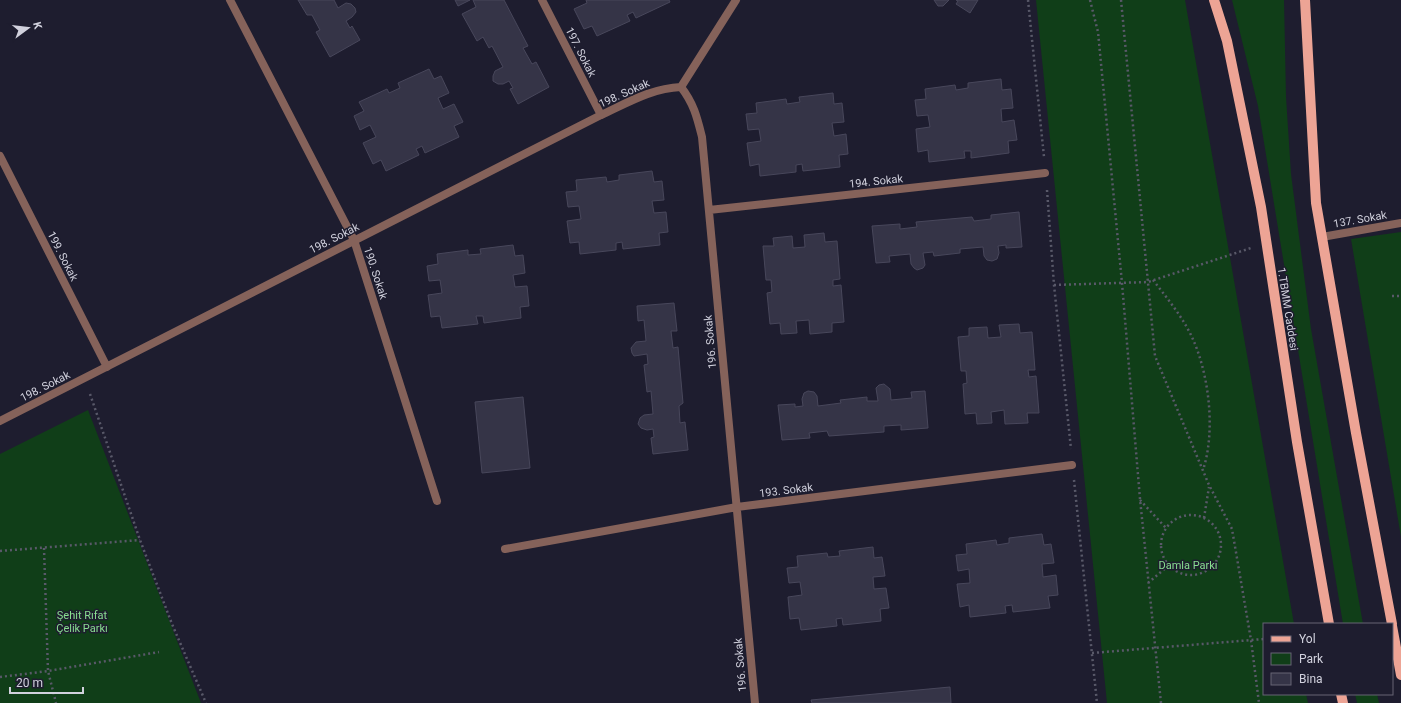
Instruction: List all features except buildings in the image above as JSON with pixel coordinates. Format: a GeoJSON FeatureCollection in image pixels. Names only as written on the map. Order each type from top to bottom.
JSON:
{"type":"FeatureCollection","features":[{"type":"Feature","properties":{"kind":"main road","name":"1.TBMM Caddesi"},"geometry":{"type":"LineString","coordinates":[[1214,0],[1229,49],[1258,192],[1297,442],[1329,623]]}},
{"type":"Feature","properties":{"kind":"main road"},"geometry":{"type":"LineString","coordinates":[[1305,0],[1316,202],[1356,433],[1392,623]]}},
{"type":"Feature","properties":{"kind":"main road"},"geometry":{"type":"LineString","coordinates":[[1393,630],[1401,674]]}},
{"type":"Feature","properties":{"kind":"street","name":"190. Sokak"},"geometry":{"type":"LineString","coordinates":[[230,0],[354,240],[437,501]]}},
{"type":"Feature","properties":{"kind":"street","name":"197. Sokak"},"geometry":{"type":"LineString","coordinates":[[542,0],[601,115]]}},
{"type":"Feature","properties":{"kind":"street"},"geometry":{"type":"LineString","coordinates":[[681,87],[736,0]]}},
{"type":"Feature","properties":{"kind":"street","name":"198. Sokak"},"geometry":{"type":"LineString","coordinates":[[0,421],[601,115],[651,92],[681,87]]}},
{"type":"Feature","properties":{"kind":"street","name":"196. Sokak"},"geometry":{"type":"LineString","coordinates":[[681,87],[691,100],[702,137],[755,703]]}},
{"type":"Feature","properties":{"kind":"street","name":"199. Sokak"},"geometry":{"type":"LineString","coordinates":[[0,156],[106,366]]}},
{"type":"Feature","properties":{"kind":"street","name":"194. Sokak"},"geometry":{"type":"LineString","coordinates":[[709,210],[1045,173]]}},
{"type":"Feature","properties":{"kind":"street","name":"137. Sokak"},"geometry":{"type":"LineString","coordinates":[[1322,237],[1401,223]]}},
{"type":"Feature","properties":{"kind":"street","name":"193. Sokak"},"geometry":{"type":"LineString","coordinates":[[505,549],[737,507],[1072,465]]}},
{"type":"Feature","properties":{"kind":"path"},"geometry":{"type":"LineString","coordinates":[[1028,0],[1045,173],[1054,285],[1097,703]]}},
{"type":"Feature","properties":{"kind":"path"},"geometry":{"type":"LineString","coordinates":[[1090,0],[1098,32],[1122,283],[1140,499],[1161,703]]}},
{"type":"Feature","properties":{"kind":"path"},"geometry":{"type":"LineString","coordinates":[[1121,0],[1155,356],[1209,486],[1232,529],[1252,640],[1259,703]]}},
{"type":"Feature","properties":{"kind":"path"},"geometry":{"type":"LineString","coordinates":[[1054,285],[1148,282],[1266,243]]}},
{"type":"Feature","properties":{"kind":"path"},"geometry":{"type":"LineString","coordinates":[[1153,280],[1177,311],[1192,336],[1201,363],[1208,393],[1210,429],[1208,456],[1203,471]]}},
{"type":"Feature","properties":{"kind":"path"},"geometry":{"type":"LineString","coordinates":[[1392,296],[1401,296]]}},
{"type":"Feature","properties":{"kind":"path"},"geometry":{"type":"LineString","coordinates":[[84,378],[140,540],[172,624],[206,703]]}},
{"type":"Feature","properties":{"kind":"path"},"geometry":{"type":"LineString","coordinates":[[1204,518],[1209,486]]}},
{"type":"Feature","properties":{"kind":"path"},"geometry":{"type":"LineString","coordinates":[[1140,499],[1166,528]]}},
{"type":"Feature","properties":{"kind":"path"},"geometry":{"type":"LineString","coordinates":[[1197,515],[1204,518],[1214,525],[1220,535],[1222,543],[1219,558],[1214,565],[1202,574],[1194,576],[1178,573],[1169,565],[1161,548],[1166,528],[1174,520],[1181,517],[1197,515]]}},
{"type":"Feature","properties":{"kind":"path"},"geometry":{"type":"LineString","coordinates":[[0,551],[140,540]]}},
{"type":"Feature","properties":{"kind":"path"},"geometry":{"type":"LineString","coordinates":[[44,548],[48,671],[56,703]]}},
{"type":"Feature","properties":{"kind":"path"},"geometry":{"type":"LineString","coordinates":[[1148,583],[1169,565]]}},
{"type":"Feature","properties":{"kind":"path"},"geometry":{"type":"LineString","coordinates":[[1092,653],[1155,649],[1263,638]]}},
{"type":"Feature","properties":{"kind":"path"},"geometry":{"type":"LineString","coordinates":[[0,676],[48,671],[159,652]]}},
{"type":"Feature","properties":{"kind":"green space","name":"Damla Parkı"},"geometry":{"type":"Polygon","coordinates":[[[1036,0],[1185,0],[1294,623],[1263,623],[1263,695],[1306,695],[1308,703],[1107,703],[1036,0]]]}},
{"type":"Feature","properties":{"kind":"green space"},"geometry":{"type":"Polygon","coordinates":[[[1232,0],[1284,0],[1286,97],[1291,174],[1311,329],[1363,623],[1343,623],[1258,106],[1232,0]]]}},
{"type":"Feature","properties":{"kind":"green space"},"geometry":{"type":"Polygon","coordinates":[[[1401,232],[1401,537],[1351,239],[1401,232]]]}},
{"type":"Feature","properties":{"kind":"green space","name":"Şehit Rıfat Çelik Parkı"},"geometry":{"type":"Polygon","coordinates":[[[88,410],[201,703],[0,703],[0,454],[88,410]]]}},
{"type":"Feature","properties":{"kind":"green space"},"geometry":{"type":"Polygon","coordinates":[[[1355,695],[1377,695],[1379,703],[1357,703],[1355,695]]]}}]}
